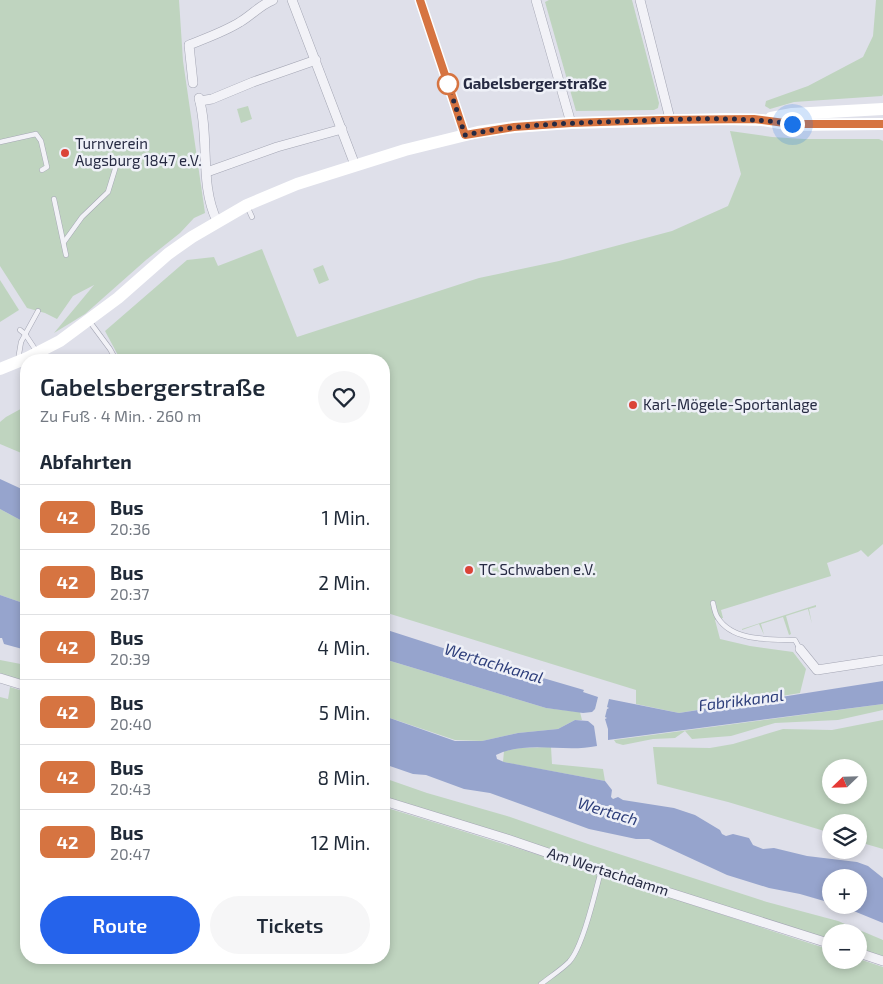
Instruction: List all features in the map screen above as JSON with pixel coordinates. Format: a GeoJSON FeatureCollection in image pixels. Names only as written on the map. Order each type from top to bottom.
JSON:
{"type":"FeatureCollection","features":[{"type":"Feature","properties":{"kind":"street"},"geometry":{"type":"LineString","coordinates":[[193,83],[189,45],[238,24],[258,10],[263,4],[273,0]]}},
{"type":"Feature","properties":{"kind":"street"},"geometry":{"type":"LineString","coordinates":[[292,0],[355,166]]}},
{"type":"Feature","properties":{"kind":"street"},"geometry":{"type":"LineString","coordinates":[[420,0],[465,135]]}},
{"type":"Feature","properties":{"kind":"street"},"geometry":{"type":"LineString","coordinates":[[536,0],[571,123]]}},
{"type":"Feature","properties":{"kind":"street"},"geometry":{"type":"LineString","coordinates":[[640,0],[670,120]]}},
{"type":"Feature","properties":{"kind":"street"},"geometry":{"type":"LineString","coordinates":[[217,221],[211,209],[206,147],[199,100],[212,99],[253,82],[316,60]]}},
{"type":"Feature","properties":{"kind":"street"},"geometry":{"type":"LineString","coordinates":[[762,120],[792,114],[883,109]]}},
{"type":"Feature","properties":{"kind":"street"},"geometry":{"type":"LineString","coordinates":[[38,353],[60,341],[89,321],[168,254],[217,221],[247,205],[297,184],[405,150],[465,135],[514,127],[571,123],[762,120],[792,124],[883,124]]}},
{"type":"Feature","properties":{"kind":"street"},"geometry":{"type":"LineString","coordinates":[[207,172],[277,147],[342,129]]}},
{"type":"Feature","properties":{"kind":"street"},"geometry":{"type":"LineString","coordinates":[[0,369],[20,361]]}},
{"type":"Feature","properties":{"kind":"street"},"geometry":{"type":"LineString","coordinates":[[800,649],[817,670],[883,660]]}},
{"type":"Feature","properties":{"kind":"street"},"geometry":{"type":"LineString","coordinates":[[0,678],[20,684]]}},
{"type":"Feature","properties":{"kind":"street","name":"Am Wertachdamm"},"geometry":{"type":"LineString","coordinates":[[390,803],[822,941]]}},
{"type":"Feature","properties":{"kind":"street"},"geometry":{"type":"LineString","coordinates":[[867,956],[883,961]]}},
{"type":"Feature","properties":{"kind":"lane"},"geometry":{"type":"LineString","coordinates":[[0,142],[36,134],[41,141],[47,166],[42,170]]}},
{"type":"Feature","properties":{"kind":"lane"},"geometry":{"type":"LineString","coordinates":[[64,242],[82,217],[108,192],[116,166]]}},
{"type":"Feature","properties":{"kind":"lane"},"geometry":{"type":"LineString","coordinates":[[54,199],[66,256]]}},
{"type":"Feature","properties":{"kind":"lane"},"geometry":{"type":"LineString","coordinates":[[247,205],[252,217]]}},
{"type":"Feature","properties":{"kind":"lane"},"geometry":{"type":"LineString","coordinates":[[17,362],[20,342],[38,311]]}},
{"type":"Feature","properties":{"kind":"lane"},"geometry":{"type":"LineString","coordinates":[[89,321],[113,354]]}},
{"type":"Feature","properties":{"kind":"lane"},"geometry":{"type":"LineString","coordinates":[[20,330],[38,353]]}},
{"type":"Feature","properties":{"kind":"lane"},"geometry":{"type":"LineString","coordinates":[[713,603],[718,619],[733,632],[758,639],[795,640],[800,649]]}},
{"type":"Feature","properties":{"kind":"lane"},"geometry":{"type":"LineString","coordinates":[[542,984],[573,956],[585,927],[601,871]]}},
{"type":"Feature","properties":{"kind":"green space","name":"Turnverein Augsburg 1847 e.V."},"geometry":{"type":"Polygon","coordinates":[[[0,0],[179,0],[183,61],[205,213],[194,218],[180,233],[146,260],[85,314],[54,333],[94,285],[73,296],[57,319],[45,313],[27,308],[0,266],[0,0]]]}},
{"type":"Feature","properties":{"kind":"green space"},"geometry":{"type":"Polygon","coordinates":[[[549,0],[632,0],[659,103],[658,108],[654,110],[576,111],[545,2],[549,0]]]}},
{"type":"Feature","properties":{"kind":"green space"},"geometry":{"type":"Polygon","coordinates":[[[876,0],[883,0],[882,96],[794,102],[770,109],[765,106],[766,101],[808,86],[863,57],[873,36],[876,0]]]}},
{"type":"Feature","properties":{"kind":"green space"},"geometry":{"type":"Polygon","coordinates":[[[248,106],[252,119],[241,123],[237,109],[248,106]]]}},
{"type":"Feature","properties":{"kind":"green space","name":"Karl-Mögele-Sportanlage"},"geometry":{"type":"Polygon","coordinates":[[[730,131],[772,137],[879,139],[883,141],[883,544],[868,557],[861,550],[827,563],[831,576],[721,610],[723,618],[715,620],[720,639],[750,646],[793,652],[806,669],[800,693],[679,713],[636,704],[636,690],[390,614],[390,354],[117,354],[105,331],[187,260],[214,257],[218,266],[262,249],[297,337],[479,278],[559,261],[672,231],[728,206],[741,174],[730,131]]]}},
{"type":"Feature","properties":{"kind":"green space"},"geometry":{"type":"Polygon","coordinates":[[[323,265],[329,280],[319,284],[313,269],[323,265]]]}},
{"type":"Feature","properties":{"kind":"green space"},"geometry":{"type":"Polygon","coordinates":[[[0,280],[19,310],[0,322],[0,280]]]}},
{"type":"Feature","properties":{"kind":"green space"},"geometry":{"type":"Polygon","coordinates":[[[20,409],[20,452],[0,444],[0,422],[20,409]]]}},
{"type":"Feature","properties":{"kind":"green space"},"geometry":{"type":"Polygon","coordinates":[[[0,509],[20,520],[20,602],[0,595],[0,509]]]}},
{"type":"Feature","properties":{"kind":"green space"},"geometry":{"type":"Polygon","coordinates":[[[816,605],[816,607],[809,609],[812,624],[808,609],[786,616],[791,634],[789,635],[783,617],[761,624],[764,635],[759,624],[742,630],[742,629],[816,605]]]}},
{"type":"Feature","properties":{"kind":"green space"},"geometry":{"type":"Polygon","coordinates":[[[0,660],[20,664],[20,681],[0,676],[0,660]]]}},
{"type":"Feature","properties":{"kind":"green space"},"geometry":{"type":"Polygon","coordinates":[[[390,661],[546,708],[580,712],[582,720],[575,720],[558,729],[518,733],[482,741],[455,740],[390,718],[390,661]]]}},
{"type":"Feature","properties":{"kind":"green space"},"geometry":{"type":"Polygon","coordinates":[[[10,687],[20,690],[20,964],[390,964],[390,809],[552,859],[822,947],[822,969],[867,969],[867,962],[883,967],[883,984],[0,984],[0,697],[8,699],[10,687]]]}},
{"type":"Feature","properties":{"kind":"green space"},"geometry":{"type":"Polygon","coordinates":[[[883,704],[883,710],[838,720],[775,723],[731,736],[692,739],[685,731],[675,738],[653,739],[623,745],[616,743],[614,740],[883,704]]]}},
{"type":"Feature","properties":{"kind":"green space"},"geometry":{"type":"Polygon","coordinates":[[[883,720],[883,849],[867,844],[867,814],[822,814],[822,830],[728,802],[657,784],[653,747],[710,748],[733,744],[783,729],[832,730],[883,720]]]}},
{"type":"Feature","properties":{"kind":"green space"},"geometry":{"type":"Polygon","coordinates":[[[551,747],[552,764],[603,769],[605,781],[503,762],[504,751],[521,748],[551,747]]]}},
{"type":"Feature","properties":{"kind":"green space"},"geometry":{"type":"Polygon","coordinates":[[[390,780],[507,816],[767,902],[845,924],[822,924],[822,938],[390,799],[390,780]]]}},
{"type":"Feature","properties":{"kind":"green space"},"geometry":{"type":"Polygon","coordinates":[[[867,933],[883,940],[883,958],[867,953],[867,933]]]}},
{"type":"Feature","properties":{"kind":"water"},"geometry":{"type":"Polygon","coordinates":[[[0,479],[20,488],[20,520],[0,509],[0,479]]]}},
{"type":"Feature","properties":{"kind":"water"},"geometry":{"type":"Polygon","coordinates":[[[0,595],[20,602],[20,648],[4,644],[2,638],[0,638],[0,595]]]}},
{"type":"Feature","properties":{"kind":"water"},"geometry":{"type":"Polygon","coordinates":[[[390,631],[584,690],[583,692],[598,697],[595,709],[592,712],[583,713],[546,708],[390,661],[390,631]]]}},
{"type":"Feature","properties":{"kind":"water"},"geometry":{"type":"Polygon","coordinates":[[[883,681],[883,704],[608,740],[608,729],[605,719],[607,718],[605,717],[609,708],[607,707],[609,699],[679,713],[883,681]]]}},
{"type":"Feature","properties":{"kind":"water","name":"Wertach"},"geometry":{"type":"Polygon","coordinates":[[[390,718],[455,741],[482,741],[518,733],[558,729],[575,720],[588,721],[594,726],[597,746],[584,748],[520,748],[496,755],[497,759],[504,762],[605,781],[612,790],[611,797],[613,799],[618,797],[623,800],[674,808],[695,815],[720,830],[726,836],[733,834],[749,838],[753,845],[763,849],[774,848],[822,859],[857,862],[868,866],[883,878],[883,923],[861,914],[867,914],[867,869],[822,869],[822,900],[769,888],[727,875],[649,839],[636,839],[589,829],[490,793],[464,789],[426,775],[413,774],[390,766],[390,718]]]}},
{"type":"Feature","properties":{"kind":"bus line","name":"42"},"geometry":{"type":"LineString","coordinates":[[420,0],[465,135],[514,127],[660,120],[754,119],[792,124],[883,124]]}},
{"type":"Feature","properties":{"kind":"place","name":"Gabelsbergerstraße"},"geometry":{"type":"Point","coordinates":[448,84]}},
{"type":"Feature","properties":{"kind":"place","name":"Turnverein Augsburg 1847 e.V."},"geometry":{"type":"Point","coordinates":[65,153]}},
{"type":"Feature","properties":{"kind":"place","name":"Karl-Mögele-Sportanlage"},"geometry":{"type":"Point","coordinates":[633,405]}},
{"type":"Feature","properties":{"kind":"place","name":"TC Schwaben e.V."},"geometry":{"type":"Point","coordinates":[469,570]}},
{"type":"Feature","properties":{"kind":"route"},"geometry":{"type":"LineString","coordinates":[[448,84],[465,135],[514,127],[642,120],[754,119],[792,124]]}},
{"type":"Feature","properties":{"kind":"water label","name":"Wertachkanal"},"geometry":{"type":"Point","coordinates":[494,663]}},
{"type":"Feature","properties":{"kind":"water label","name":"Fabrikkanal"},"geometry":{"type":"Point","coordinates":[741,700]}}]}
